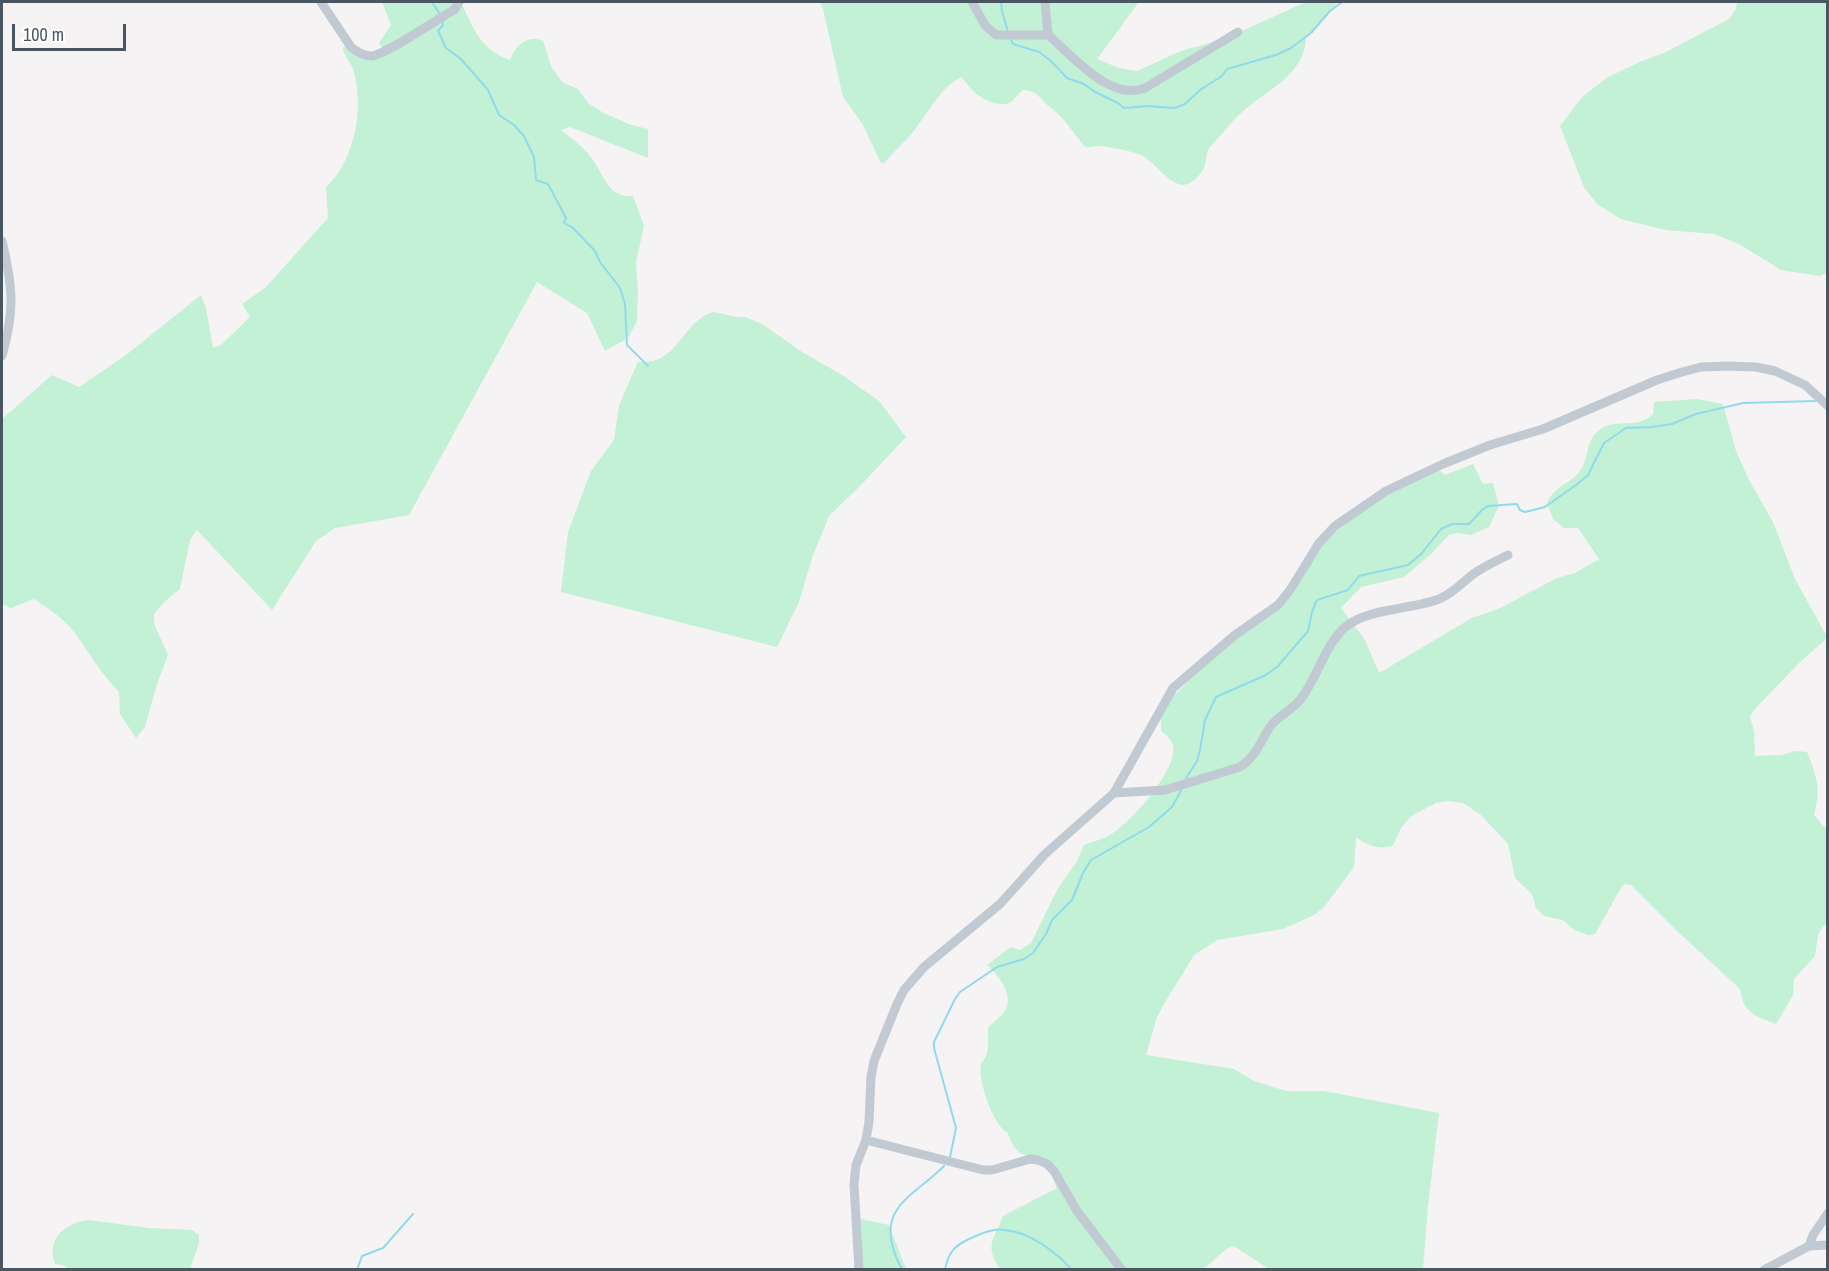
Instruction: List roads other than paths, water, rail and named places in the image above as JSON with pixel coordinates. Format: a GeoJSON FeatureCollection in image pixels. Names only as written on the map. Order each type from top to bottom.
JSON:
{"type":"FeatureCollection","features":[{"type":"Feature","properties":{"kind":"street"},"geometry":{"type":"LineString","coordinates":[[321,2],[351,47],[369,56],[381,53],[454,10],[459,2]]}},
{"type":"Feature","properties":{"kind":"street"},"geometry":{"type":"LineString","coordinates":[[972,2],[985,25],[996,35],[1048,35],[1094,75],[1117,89],[1127,92],[1136,92],[1145,88],[1238,32]]}},
{"type":"Feature","properties":{"kind":"street"},"geometry":{"type":"LineString","coordinates":[[1045,2],[1048,35]]}},
{"type":"Feature","properties":{"kind":"street"},"geometry":{"type":"LineString","coordinates":[[2,241],[11,282],[10,323],[2,356]]}},
{"type":"Feature","properties":{"kind":"street"},"geometry":{"type":"LineString","coordinates":[[859,1269],[854,1184],[856,1165],[866,1140],[874,1061],[904,990],[924,967],[1000,904],[1045,854],[1114,793],[1173,688],[1235,635],[1278,605],[1319,543],[1335,526],[1386,491],[1443,464],[1490,444],[1543,429],[1657,380],[1701,367],[1756,367],[1775,371],[1805,385],[1827,406]]}},
{"type":"Feature","properties":{"kind":"street"},"geometry":{"type":"LineString","coordinates":[[1114,793],[1165,790],[1240,767],[1257,752],[1276,719],[1290,711],[1302,699],[1334,640],[1343,629],[1361,619],[1439,599],[1452,593],[1473,574],[1508,555]]}},
{"type":"Feature","properties":{"kind":"street"},"geometry":{"type":"LineString","coordinates":[[866,1140],[982,1170],[992,1170],[1030,1160],[1038,1160],[1047,1164],[1077,1211],[1122,1269]]}},
{"type":"Feature","properties":{"kind":"street"},"geometry":{"type":"LineString","coordinates":[[1809,1246],[1827,1213]]}},
{"type":"Feature","properties":{"kind":"street"},"geometry":{"type":"LineString","coordinates":[[1764,1269],[1809,1246],[1827,1245]]}},
{"type":"Feature","properties":{"kind":"waterway"},"geometry":{"type":"LineString","coordinates":[[432,2],[441,16]]}},
{"type":"Feature","properties":{"kind":"waterway"},"geometry":{"type":"LineString","coordinates":[[1001,2],[1008,32]]}},
{"type":"Feature","properties":{"kind":"waterway"},"geometry":{"type":"LineString","coordinates":[[1010,38],[1013,44],[1039,52],[1067,78],[1084,84],[1124,108],[1148,106],[1174,108],[1185,104],[1200,90],[1222,76],[1227,69],[1276,55],[1291,48],[1311,33],[1330,11],[1342,2]]}},
{"type":"Feature","properties":{"kind":"waterway"},"geometry":{"type":"LineString","coordinates":[[442,22],[443,25],[438,31],[446,48],[461,59],[488,90],[499,115],[514,125],[524,136],[534,157],[536,180],[548,184],[566,218],[564,223],[573,228],[595,251],[600,262],[620,288],[625,304],[627,345],[648,366]]}},
{"type":"Feature","properties":{"kind":"waterway"},"geometry":{"type":"LineString","coordinates":[[1186,778],[1197,761],[1205,720],[1216,697],[1266,675],[1278,666],[1308,631],[1317,600],[1348,590],[1359,576],[1408,565],[1422,553],[1441,529],[1452,524],[1469,524],[1488,506],[1517,504],[1520,510],[1525,512],[1545,507],[1588,475],[1604,443],[1626,428],[1672,424],[1696,414],[1743,403],[1815,401]]}},
{"type":"Feature","properties":{"kind":"waterway"},"geometry":{"type":"LineString","coordinates":[[950,1157],[956,1128],[934,1042],[955,999],[960,992],[997,967],[1024,959],[1033,953],[1052,920],[1072,900],[1091,860],[1149,827],[1172,807],[1183,787]]}},
{"type":"Feature","properties":{"kind":"waterway"},"geometry":{"type":"LineString","coordinates":[[903,1270],[893,1248],[890,1233],[892,1221],[904,1201],[944,1166]]}},
{"type":"Feature","properties":{"kind":"waterway"},"geometry":{"type":"LineString","coordinates":[[357,1270],[362,1256],[383,1248],[413,1214]]}},
{"type":"Feature","properties":{"kind":"waterway"},"geometry":{"type":"LineString","coordinates":[[945,1270],[952,1251],[959,1244],[982,1233],[1000,1230],[1033,1239],[1058,1256],[1072,1270]]}}]}
